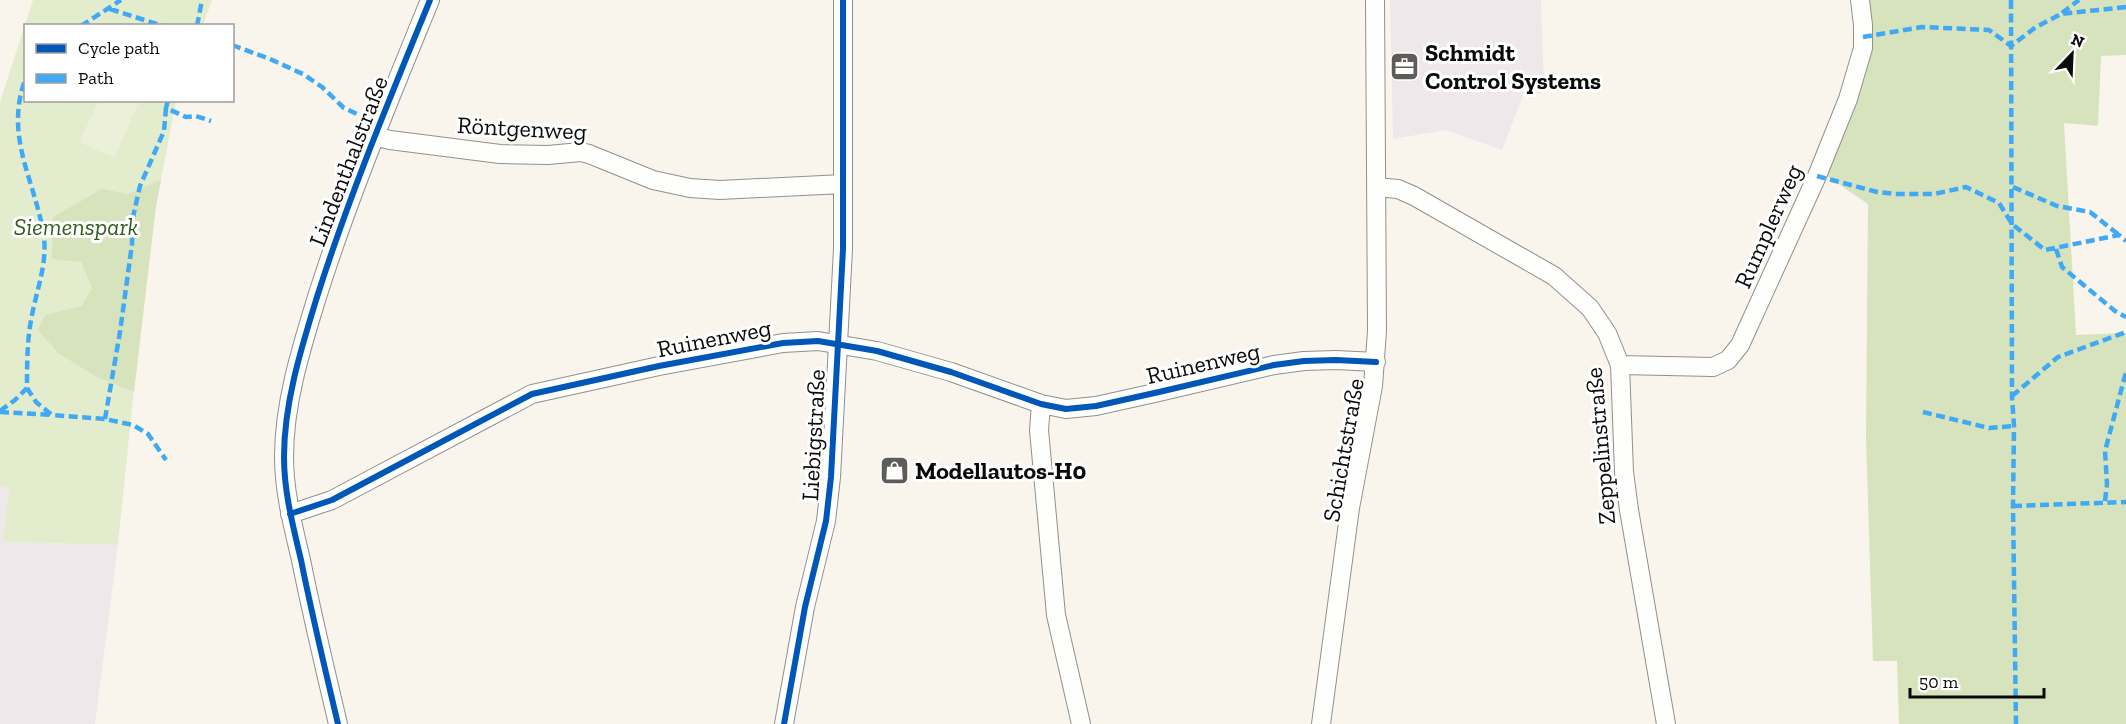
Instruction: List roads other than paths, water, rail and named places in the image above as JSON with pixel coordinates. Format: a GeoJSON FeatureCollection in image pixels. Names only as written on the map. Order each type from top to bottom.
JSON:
{"type":"FeatureCollection","features":[{"type":"Feature","properties":{"kind":"street","name":"Lindenthalstraße"},"geometry":{"type":"LineString","coordinates":[[338,724],[291,514],[284,458],[289,402],[324,278],[374,136],[430,0]]}},
{"type":"Feature","properties":{"kind":"street","name":"Liebigstraße"},"geometry":{"type":"LineString","coordinates":[[784,724],[805,607],[826,521],[832,461],[843,249],[843,0]]}},
{"type":"Feature","properties":{"kind":"street","name":"Schichtstraße"},"geometry":{"type":"LineString","coordinates":[[1321,724],[1350,508],[1376,362],[1375,0]]}},
{"type":"Feature","properties":{"kind":"street","name":"Rumplerweg"},"geometry":{"type":"LineString","coordinates":[[1620,366],[1713,367],[1728,360],[1740,345],[1817,176],[1848,99],[1863,48],[1860,0]]}},
{"type":"Feature","properties":{"kind":"street","name":"Röntgenweg"},"geometry":{"type":"LineString","coordinates":[[374,136],[500,154],[548,155],[581,152],[653,180],[690,188],[720,190],[843,184]]}},
{"type":"Feature","properties":{"kind":"street","name":"Zeppelinstraße"},"geometry":{"type":"LineString","coordinates":[[1376,187],[1398,189],[1414,196],[1554,276],[1581,298],[1600,320],[1620,366],[1624,472],[1666,724]]}},
{"type":"Feature","properties":{"kind":"street","name":"Ruinenweg"},"geometry":{"type":"LineString","coordinates":[[291,514],[332,500],[532,394],[659,366],[783,343],[818,341],[877,351],[930,366],[1041,404],[1066,409],[1096,406],[1274,365],[1336,360],[1376,362]]}},
{"type":"Feature","properties":{"kind":"street"},"geometry":{"type":"LineString","coordinates":[[1041,404],[1040,430],[1056,615],[1080,724]]}},
{"type":"Feature","properties":{"kind":"place","name":"Schmidt Control Systems"},"geometry":{"type":"Point","coordinates":[1404,66]}},
{"type":"Feature","properties":{"kind":"place","name":"Modellautos-H0"},"geometry":{"type":"Point","coordinates":[894,470]}},
{"type":"Feature","properties":{"kind":"park label","name":"Siemenspark"},"geometry":{"type":"Point","coordinates":[76,226]}}]}
